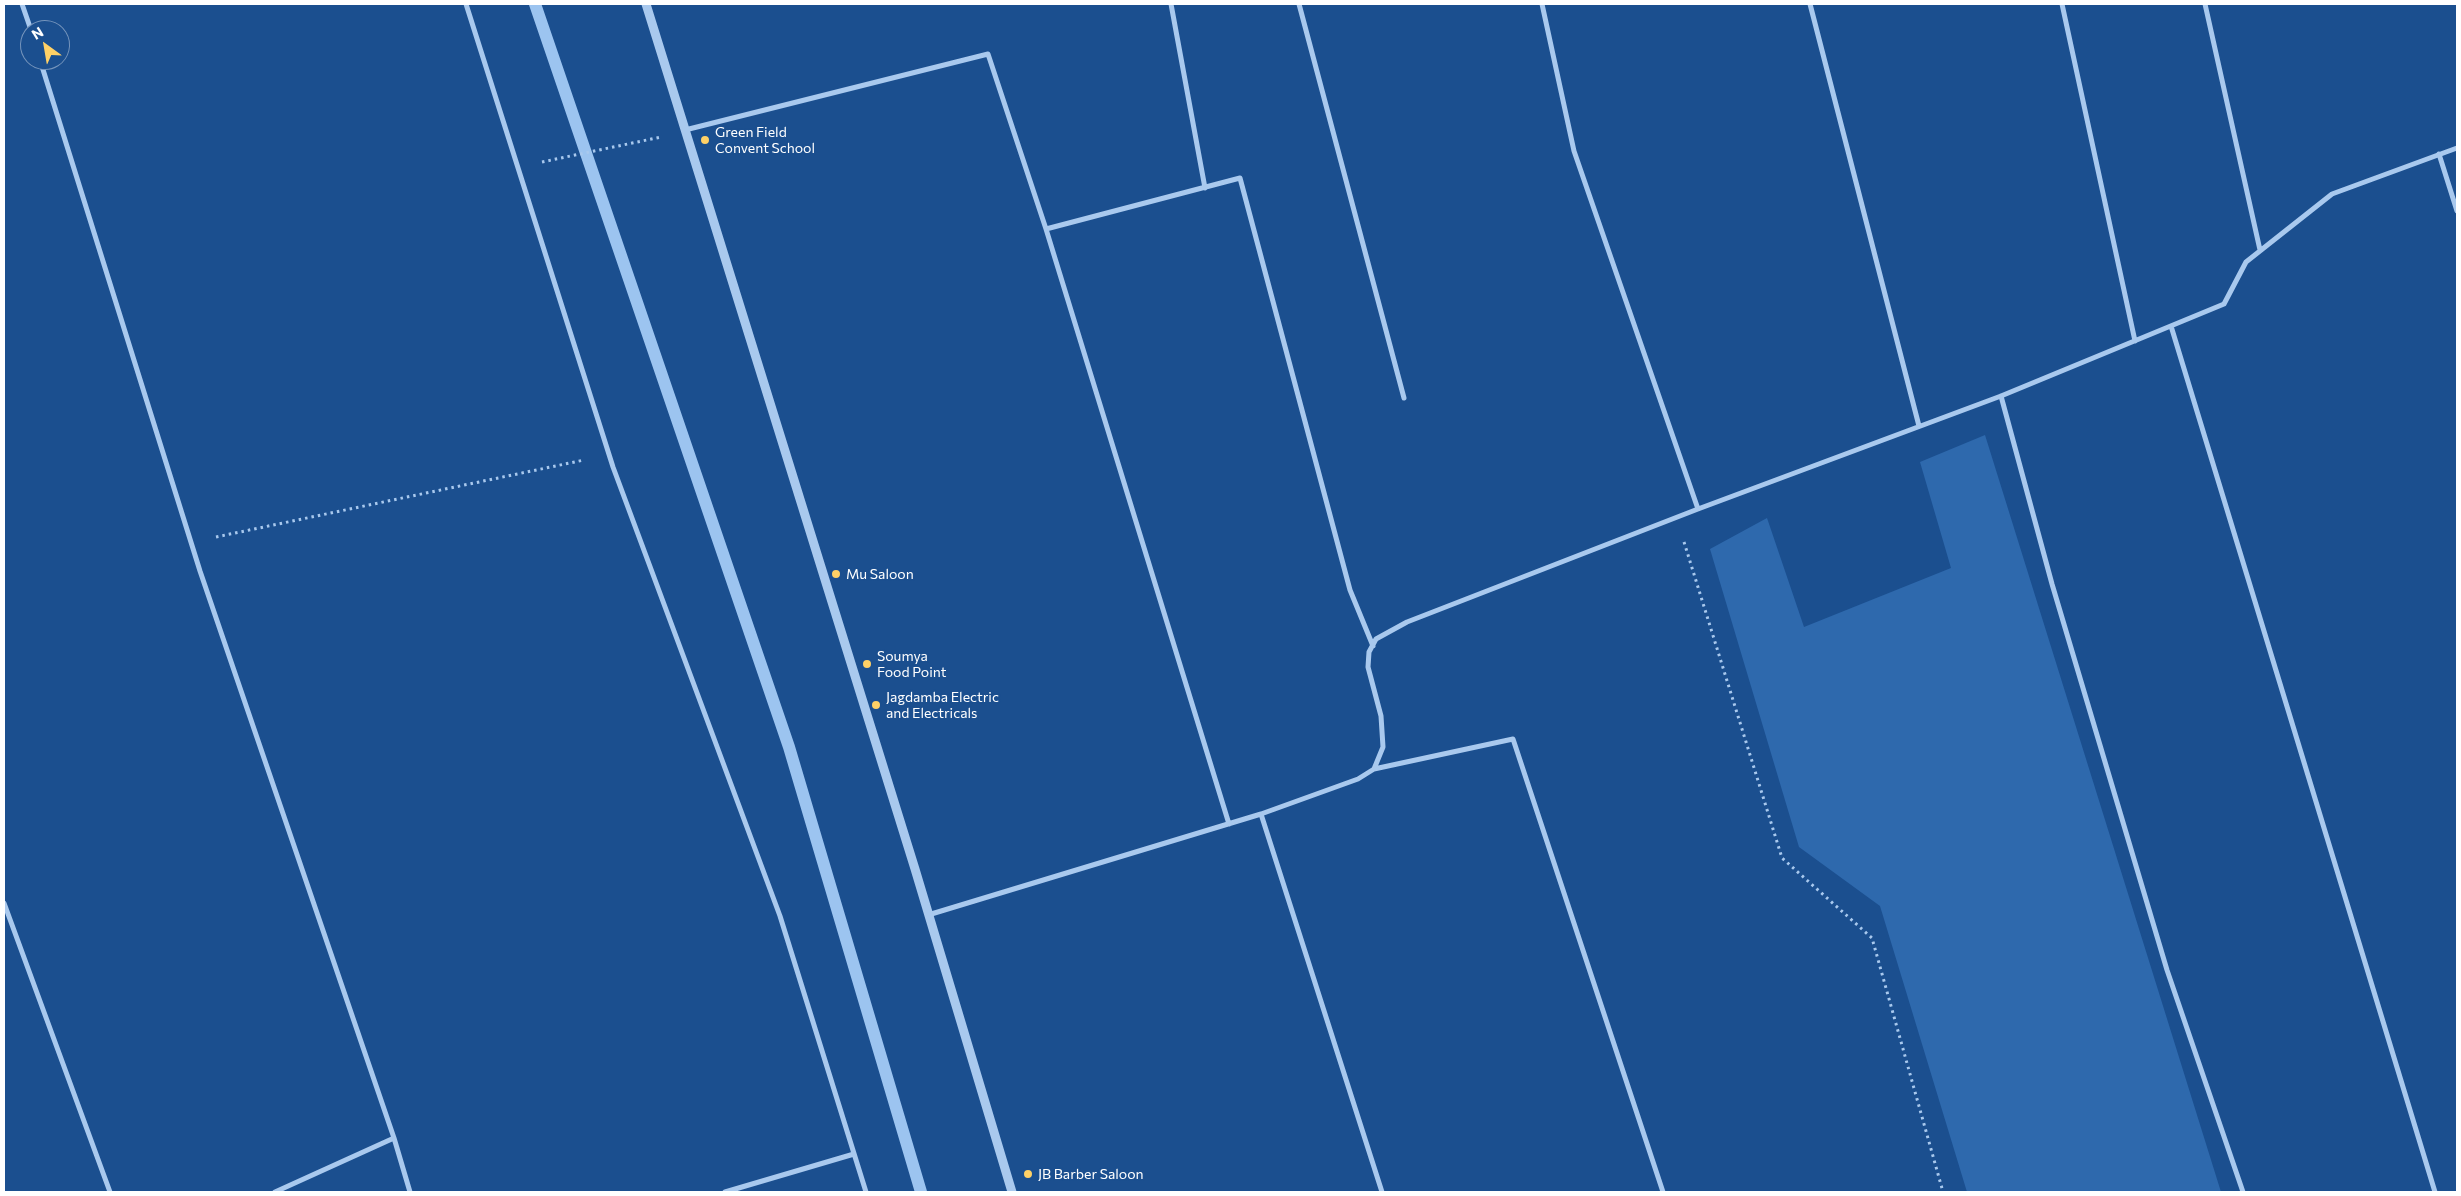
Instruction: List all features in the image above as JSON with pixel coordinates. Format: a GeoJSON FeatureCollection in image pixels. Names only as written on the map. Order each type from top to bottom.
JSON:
{"type":"FeatureCollection","features":[{"type":"Feature","properties":{"kind":"street"},"geometry":{"type":"LineString","coordinates":[[22,4],[28,20]]}},
{"type":"Feature","properties":{"kind":"street"},"geometry":{"type":"LineString","coordinates":[[466,4],[610,454],[780,916],[866,1192]]}},
{"type":"Feature","properties":{"kind":"street"},"geometry":{"type":"LineString","coordinates":[[646,4],[1012,1192]]}},
{"type":"Feature","properties":{"kind":"street"},"geometry":{"type":"LineString","coordinates":[[1171,4],[1205,188]]}},
{"type":"Feature","properties":{"kind":"street"},"geometry":{"type":"LineString","coordinates":[[1299,4],[1404,398]]}},
{"type":"Feature","properties":{"kind":"street"},"geometry":{"type":"LineString","coordinates":[[1542,4],[1574,151],[1698,509]]}},
{"type":"Feature","properties":{"kind":"street"},"geometry":{"type":"LineString","coordinates":[[1810,4],[1920,426]]}},
{"type":"Feature","properties":{"kind":"street"},"geometry":{"type":"LineString","coordinates":[[2062,4],[2135,341]]}},
{"type":"Feature","properties":{"kind":"street"},"geometry":{"type":"LineString","coordinates":[[2205,4],[2260,250]]}},
{"type":"Feature","properties":{"kind":"street"},"geometry":{"type":"LineString","coordinates":[[686,130],[988,54],[1046,229],[1229,824]]}},
{"type":"Feature","properties":{"kind":"street"},"geometry":{"type":"LineString","coordinates":[[43,70],[191,542],[394,1138],[410,1192]]}},
{"type":"Feature","properties":{"kind":"street"},"geometry":{"type":"LineString","coordinates":[[1374,769],[1383,746],[1381,716],[1368,667],[1369,652],[1376,639],[1406,622],[1676,517],[2001,396],[2224,304],[2246,262],[2332,194],[2457,148]]}},
{"type":"Feature","properties":{"kind":"street"},"geometry":{"type":"LineString","coordinates":[[2438,154],[2457,211]]}},
{"type":"Feature","properties":{"kind":"street"},"geometry":{"type":"LineString","coordinates":[[1046,229],[1240,178],[1350,590],[1373,646]]}},
{"type":"Feature","properties":{"kind":"street"},"geometry":{"type":"LineString","coordinates":[[2171,326],[2435,1192]]}},
{"type":"Feature","properties":{"kind":"street"},"geometry":{"type":"LineString","coordinates":[[2001,396],[2052,584],[2164,961],[2244,1192]]}},
{"type":"Feature","properties":{"kind":"street"},"geometry":{"type":"LineString","coordinates":[[928,915],[1262,814],[1358,779],[1374,769],[1512,739],[1663,1192]]}},
{"type":"Feature","properties":{"kind":"street"},"geometry":{"type":"LineString","coordinates":[[1262,814],[1382,1192]]}},
{"type":"Feature","properties":{"kind":"street"},"geometry":{"type":"LineString","coordinates":[[4,903],[110,1192]]}},
{"type":"Feature","properties":{"kind":"street"},"geometry":{"type":"LineString","coordinates":[[275,1192],[394,1138]]}},
{"type":"Feature","properties":{"kind":"street"},"geometry":{"type":"LineString","coordinates":[[725,1192],[854,1154]]}},
{"type":"Feature","properties":{"kind":"path"},"geometry":{"type":"LineString","coordinates":[[565,157],[647,142]]}},
{"type":"Feature","properties":{"kind":"path"},"geometry":{"type":"LineString","coordinates":[[191,542],[610,454]]}},
{"type":"Feature","properties":{"kind":"path"},"geometry":{"type":"LineString","coordinates":[[1676,517],[1782,858],[1872,938],[1944,1192]]}},
{"type":"Feature","properties":{"kind":"shaded area"},"geometry":{"type":"Polygon","coordinates":[[[1985,435],[2221,1192],[1967,1192],[1880,906],[1799,847],[1710,549],[1767,518],[1804,627],[1951,568],[1920,462],[1985,435]]]}},
{"type":"Feature","properties":{"kind":"waterway"},"geometry":{"type":"LineString","coordinates":[[535,4],[789,747],[921,1192]]}},
{"type":"Feature","properties":{"kind":"place","name":"Green Field Convent School"},"geometry":{"type":"Point","coordinates":[705,140]}},
{"type":"Feature","properties":{"kind":"place","name":"Mu Saloon"},"geometry":{"type":"Point","coordinates":[836,574]}},
{"type":"Feature","properties":{"kind":"place","name":"Soumya Food Point"},"geometry":{"type":"Point","coordinates":[867,664]}},
{"type":"Feature","properties":{"kind":"place","name":"Jagdamba Electric and Electricals"},"geometry":{"type":"Point","coordinates":[876,705]}},
{"type":"Feature","properties":{"kind":"place","name":"JB Barber Saloon"},"geometry":{"type":"Point","coordinates":[1028,1174]}}]}
